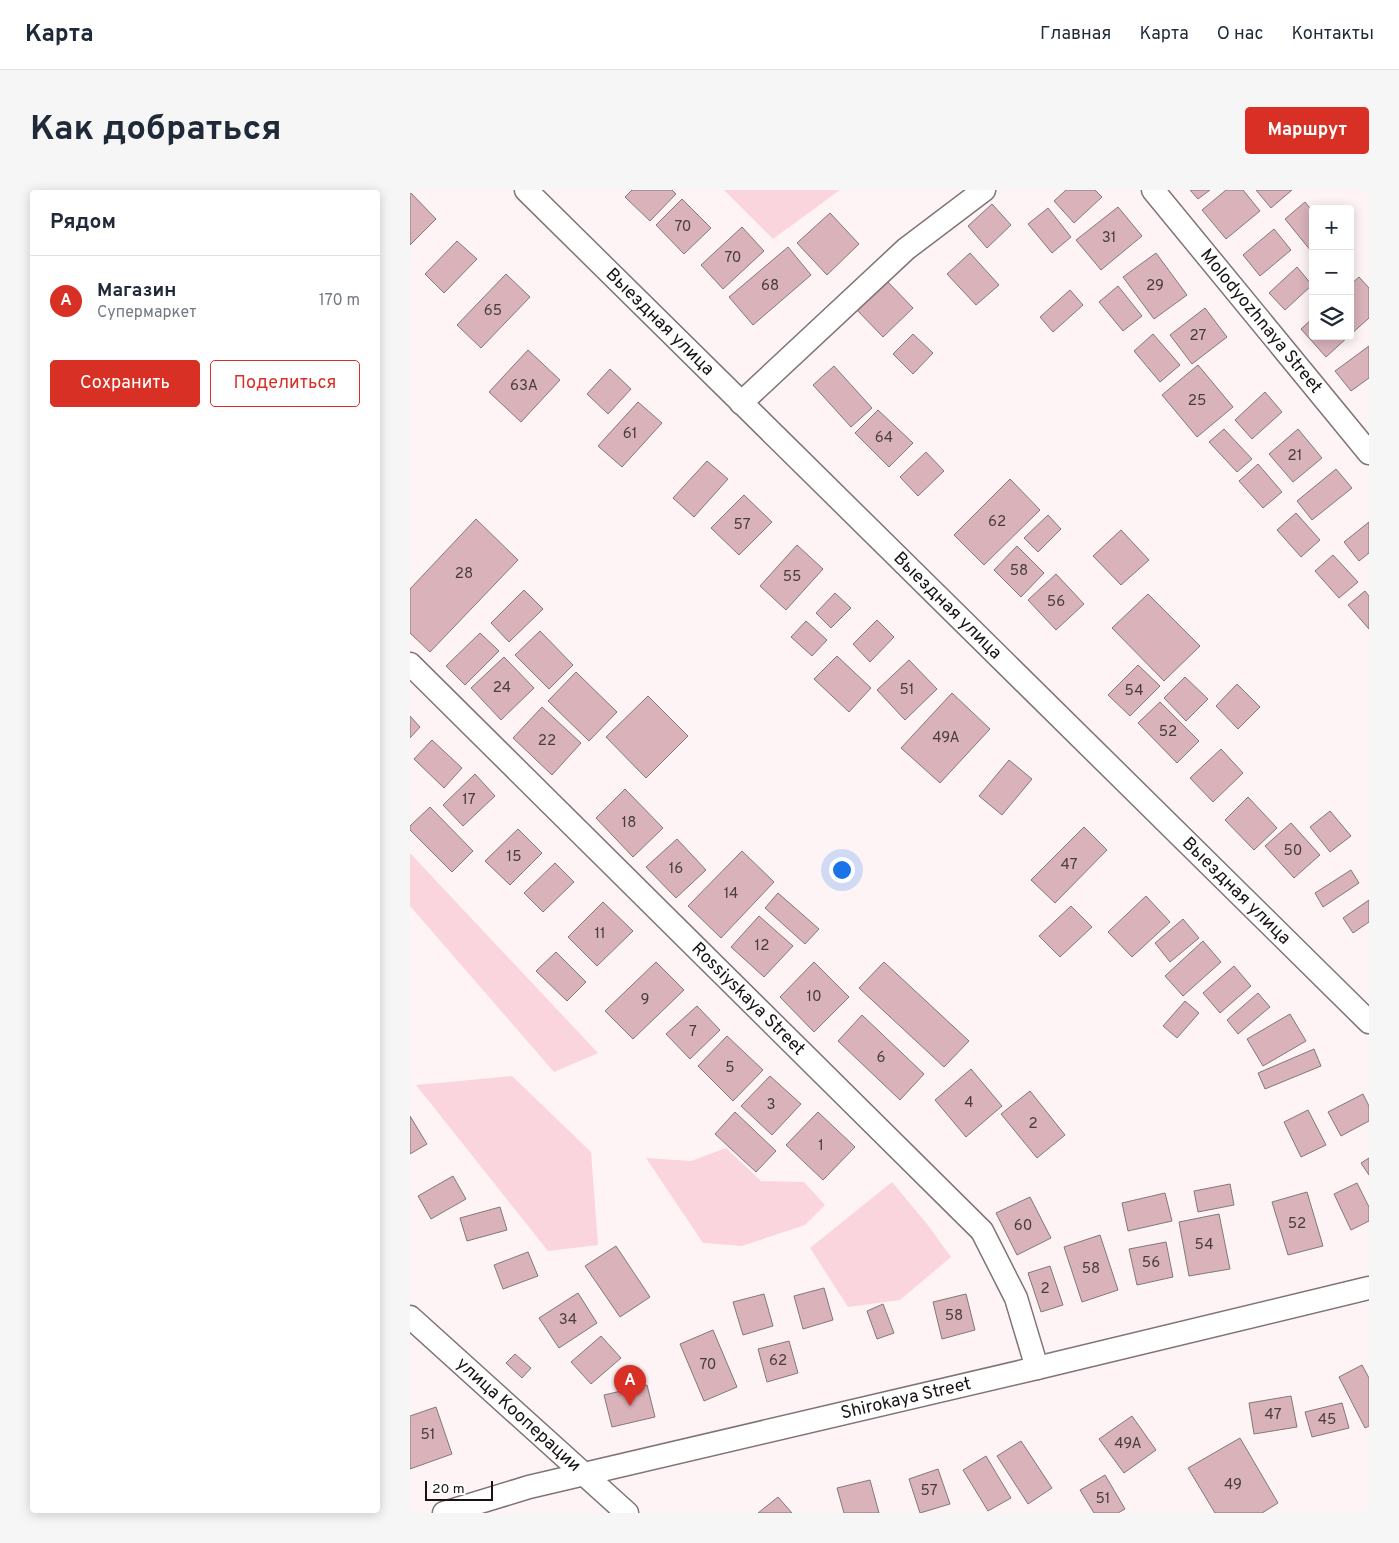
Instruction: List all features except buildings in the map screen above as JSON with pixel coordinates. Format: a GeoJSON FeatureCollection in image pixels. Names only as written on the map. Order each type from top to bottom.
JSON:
{"type":"FeatureCollection","features":[{"type":"Feature","properties":{"kind":"street","name":"Выездная улица"},"geometry":{"type":"LineString","coordinates":[[526,190],[1369,1022]]}},
{"type":"Feature","properties":{"kind":"street"},"geometry":{"type":"LineString","coordinates":[[741,403],[906,249],[984,190]]}},
{"type":"Feature","properties":{"kind":"street","name":"Molodyozhnaya Street"},"geometry":{"type":"LineString","coordinates":[[1153,190],[1369,453]]}},
{"type":"Feature","properties":{"kind":"street","name":"Rossiyskaya Street"},"geometry":{"type":"LineString","coordinates":[[410,664],[982,1231],[1016,1298],[1037,1368]]}},
{"type":"Feature","properties":{"kind":"street","name":"Shirokaya Street"},"geometry":{"type":"LineString","coordinates":[[444,1513],[529,1487],[1369,1288]]}},
{"type":"Feature","properties":{"kind":"street","name":"улица Кооперации"},"geometry":{"type":"LineString","coordinates":[[410,1317],[627,1513]]}},
{"type":"Feature","properties":{"kind":"shaded area"},"geometry":{"type":"Polygon","coordinates":[[[724,190],[840,190],[773,239],[724,190]]]}},
{"type":"Feature","properties":{"kind":"shaded area"},"geometry":{"type":"Polygon","coordinates":[[[410,853],[598,1053],[554,1072],[410,906],[410,853]]]}},
{"type":"Feature","properties":{"kind":"shaded area"},"geometry":{"type":"Polygon","coordinates":[[[512,1076],[591,1152],[598,1245],[548,1251],[416,1085],[512,1076]]]}},
{"type":"Feature","properties":{"kind":"shaded area"},"geometry":{"type":"Polygon","coordinates":[[[726,1148],[761,1181],[804,1182],[825,1205],[805,1225],[742,1246],[703,1243],[646,1158],[691,1161],[726,1148]]]}},
{"type":"Feature","properties":{"kind":"shaded area"},"geometry":{"type":"Polygon","coordinates":[[[892,1182],[927,1224],[951,1257],[900,1300],[848,1307],[810,1248],[892,1182]]]}},
{"type":"Feature","properties":{"kind":"place","name":"Магазин"},"geometry":{"type":"Point","coordinates":[630,1406]}}]}
